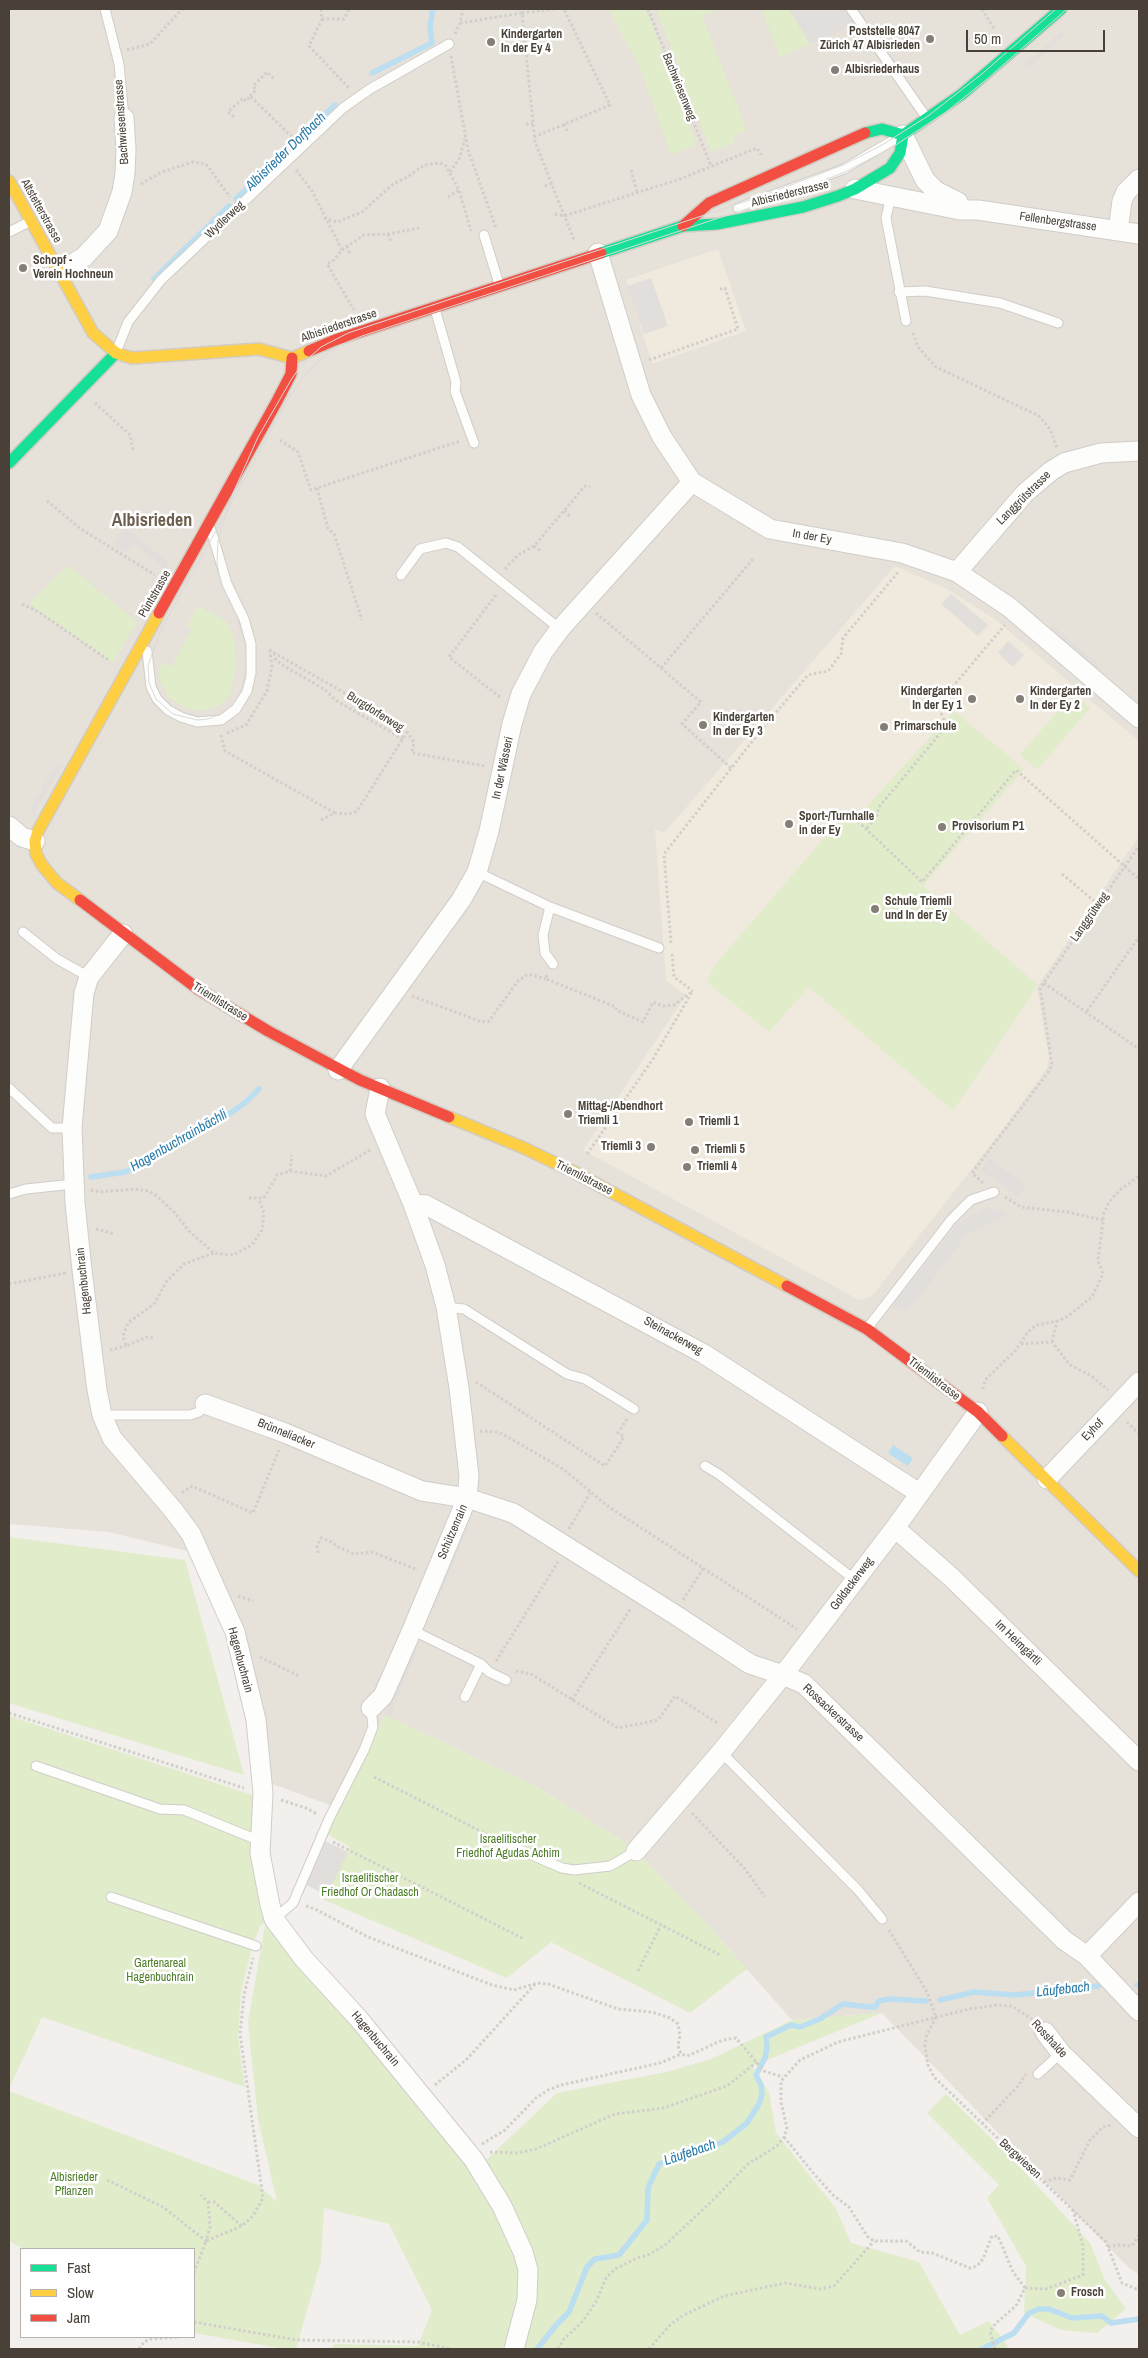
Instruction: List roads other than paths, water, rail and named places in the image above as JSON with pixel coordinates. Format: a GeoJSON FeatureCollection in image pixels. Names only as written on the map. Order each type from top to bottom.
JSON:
{"type":"FeatureCollection","features":[{"type":"Feature","properties":{"kind":"street"},"geometry":{"type":"LineString","coordinates":[[903,135],[962,94],[1061,9]]}},
{"type":"Feature","properties":{"kind":"street","name":"Bachwiesenstrasse"},"geometry":{"type":"LineString","coordinates":[[59,272],[84,257],[108,231],[124,182],[126,149],[124,118]]}},
{"type":"Feature","properties":{"kind":"street","name":"Albisriederstrasse"},"geometry":{"type":"LineString","coordinates":[[116,353],[132,358],[259,349],[292,358],[322,345],[683,226],[717,224],[803,207],[855,189],[890,168],[900,153],[903,135],[882,129],[867,132],[709,203],[683,226]]}},
{"type":"Feature","properties":{"kind":"street","name":"Fellenbergstrasse"},"geometry":{"type":"LineString","coordinates":[[903,135],[919,171],[930,186],[950,199],[978,210]]}},
{"type":"Feature","properties":{"kind":"street"},"geometry":{"type":"LineString","coordinates":[[1118,231],[1122,202],[1126,192],[1139,179]]}},
{"type":"Feature","properties":{"kind":"street","name":"Altstetterstrasse"},"geometry":{"type":"LineString","coordinates":[[9,181],[93,333],[116,353]]}},
{"type":"Feature","properties":{"kind":"street","name":"Fellenbergstrasse"},"geometry":{"type":"LineString","coordinates":[[855,189],[960,210],[978,210],[1139,234]]}},
{"type":"Feature","properties":{"kind":"street","name":"In der Ey"},"geometry":{"type":"LineString","coordinates":[[598,254],[641,395],[662,437],[692,482],[770,529],[902,553],[957,572],[1009,607],[1139,718]]}},
{"type":"Feature","properties":{"kind":"street"},"geometry":{"type":"LineString","coordinates":[[9,463],[116,353]]}},
{"type":"Feature","properties":{"kind":"street","name":"Püntstrasse"},"geometry":{"type":"LineString","coordinates":[[35,840],[42,823],[209,525],[291,374],[292,358]]}},
{"type":"Feature","properties":{"kind":"street","name":"Langgrütstrasse"},"geometry":{"type":"LineString","coordinates":[[957,572],[1025,494],[1050,471],[1064,463],[1101,454],[1139,452]]}},
{"type":"Feature","properties":{"kind":"street","name":"In der Wässeri"},"geometry":{"type":"LineString","coordinates":[[338,1070],[461,900],[477,872],[489,831],[512,724],[521,694],[542,652],[560,629],[692,482]]}},
{"type":"Feature","properties":{"kind":"street"},"geometry":{"type":"LineString","coordinates":[[9,826],[22,837],[35,840]]}},
{"type":"Feature","properties":{"kind":"street","name":"Triemlistrasse"},"geometry":{"type":"LineString","coordinates":[[35,840],[36,854],[57,883],[198,989],[338,1070],[524,1148],[574,1172],[867,1329],[978,1412],[1139,1571]]}},
{"type":"Feature","properties":{"kind":"street","name":"Hagenbuchrain"},"geometry":{"type":"LineString","coordinates":[[123,934],[89,977],[84,993],[72,1128],[91,1343],[102,1415],[112,1438],[173,1509],[191,1534],[216,1588],[239,1647],[256,1720],[262,1794],[260,1853],[274,1919],[304,1959],[358,2018],[471,2156],[502,2206],[523,2252],[528,2270],[527,2300],[514,2349]]}},
{"type":"Feature","properties":{"kind":"street","name":"Schützenrain"},"geometry":{"type":"LineString","coordinates":[[371,1708],[383,1696],[468,1498],[469,1476],[465,1432],[446,1307],[435,1265],[413,1204],[375,1114],[380,1088]]}},
{"type":"Feature","properties":{"kind":"street","name":"Steinackerweg"},"geometry":{"type":"LineString","coordinates":[[413,1204],[426,1205],[704,1354],[919,1493]]}},
{"type":"Feature","properties":{"kind":"street","name":"Eyhof"},"geometry":{"type":"LineString","coordinates":[[1047,1479],[1139,1382]]}},
{"type":"Feature","properties":{"kind":"street","name":"Brünneliacker"},"geometry":{"type":"LineString","coordinates":[[205,1404],[285,1433],[422,1491],[468,1498]]}},
{"type":"Feature","properties":{"kind":"street","name":"Goldackerweg"},"geometry":{"type":"LineString","coordinates":[[636,1851],[721,1752],[783,1675],[895,1528],[978,1412]]}},
{"type":"Feature","properties":{"kind":"street","name":"Rossackerstrasse"},"geometry":{"type":"LineString","coordinates":[[468,1498],[513,1513],[750,1664],[804,1684],[1064,1940],[1087,1956],[1139,2011]]}},
{"type":"Feature","properties":{"kind":"street","name":"Im Heimgärtli"},"geometry":{"type":"LineString","coordinates":[[895,1528],[951,1577],[1139,1761]]}},
{"type":"Feature","properties":{"kind":"street"},"geometry":{"type":"LineString","coordinates":[[1087,1956],[1139,1902]]}},
{"type":"Feature","properties":{"kind":"street","name":"Rosshalde"},"geometry":{"type":"LineString","coordinates":[[1045,2032],[1061,2053],[1135,2124]]}},
{"type":"Feature","properties":{"kind":"lane","name":"Bachwiesenstrasse"},"geometry":{"type":"LineString","coordinates":[[106,9],[117,53],[124,118]]}},
{"type":"Feature","properties":{"kind":"lane"},"geometry":{"type":"LineString","coordinates":[[851,9],[928,119]]}},
{"type":"Feature","properties":{"kind":"lane","name":"Wydlerweg"},"geometry":{"type":"LineString","coordinates":[[116,353],[128,322],[162,280],[343,108],[358,97],[449,44]]}},
{"type":"Feature","properties":{"kind":"lane"},"geometry":{"type":"LineString","coordinates":[[731,210],[844,169],[869,157],[903,135]]}},
{"type":"Feature","properties":{"kind":"lane"},"geometry":{"type":"LineString","coordinates":[[891,196],[886,218],[906,321]]}},
{"type":"Feature","properties":{"kind":"lane"},"geometry":{"type":"LineString","coordinates":[[683,226],[721,213]]}},
{"type":"Feature","properties":{"kind":"lane"},"geometry":{"type":"LineString","coordinates":[[9,232],[31,221]]}},
{"type":"Feature","properties":{"kind":"lane"},"geometry":{"type":"LineString","coordinates":[[484,235],[500,287]]}},
{"type":"Feature","properties":{"kind":"lane"},"geometry":{"type":"LineString","coordinates":[[899,292],[925,290],[1000,303],[1058,323]]}},
{"type":"Feature","properties":{"kind":"lane"},"geometry":{"type":"LineString","coordinates":[[435,308],[456,382],[454,391],[472,440]]}},
{"type":"Feature","properties":{"kind":"lane"},"geometry":{"type":"LineString","coordinates":[[146,638],[151,687],[157,699],[168,710],[197,722],[209,722],[221,720],[236,709],[247,691],[251,673],[251,644],[244,619],[227,584],[209,525]]}},
{"type":"Feature","properties":{"kind":"lane"},"geometry":{"type":"LineString","coordinates":[[401,575],[420,549],[446,542],[458,548],[560,629]]}},
{"type":"Feature","properties":{"kind":"lane"},"geometry":{"type":"LineString","coordinates":[[477,872],[550,906],[659,948]]}},
{"type":"Feature","properties":{"kind":"lane"},"geometry":{"type":"LineString","coordinates":[[550,906],[543,935],[546,953],[553,964]]}},
{"type":"Feature","properties":{"kind":"lane"},"geometry":{"type":"LineString","coordinates":[[23,932],[58,959],[89,977]]}},
{"type":"Feature","properties":{"kind":"lane"},"geometry":{"type":"LineString","coordinates":[[9,1088],[52,1128],[72,1128]]}},
{"type":"Feature","properties":{"kind":"lane"},"geometry":{"type":"LineString","coordinates":[[9,1194],[26,1189],[78,1186]]}},
{"type":"Feature","properties":{"kind":"lane"},"geometry":{"type":"LineString","coordinates":[[867,1329],[876,1314],[951,1220],[971,1200],[994,1192]]}},
{"type":"Feature","properties":{"kind":"lane"},"geometry":{"type":"LineString","coordinates":[[446,1307],[464,1309],[567,1374],[585,1379],[634,1408]]}},
{"type":"Feature","properties":{"kind":"lane","name":"Brünneliacker"},"geometry":{"type":"LineString","coordinates":[[102,1415],[190,1415],[200,1412],[205,1404]]}},
{"type":"Feature","properties":{"kind":"lane"},"geometry":{"type":"LineString","coordinates":[[705,1466],[720,1475],[855,1580]]}},
{"type":"Feature","properties":{"kind":"lane"},"geometry":{"type":"LineString","coordinates":[[412,1630],[481,1664],[489,1672],[506,1680]]}},
{"type":"Feature","properties":{"kind":"lane"},"geometry":{"type":"LineString","coordinates":[[465,1697],[481,1664]]}},
{"type":"Feature","properties":{"kind":"lane","name":"Schützenrain"},"geometry":{"type":"LineString","coordinates":[[274,1919],[293,1903],[373,1726],[371,1708]]}},
{"type":"Feature","properties":{"kind":"lane"},"geometry":{"type":"LineString","coordinates":[[721,1752],[858,1890],[882,1919]]}},
{"type":"Feature","properties":{"kind":"lane"},"geometry":{"type":"LineString","coordinates":[[36,1766],[160,1809],[184,1810],[260,1841]]}},
{"type":"Feature","properties":{"kind":"lane"},"geometry":{"type":"LineString","coordinates":[[504,1843],[562,1868],[591,1869],[610,1866],[636,1851]]}},
{"type":"Feature","properties":{"kind":"lane"},"geometry":{"type":"LineString","coordinates":[[111,1897],[256,1946]]}},
{"type":"Feature","properties":{"kind":"lane"},"geometry":{"type":"LineString","coordinates":[[1038,2074],[1061,2053]]}},
{"type":"Feature","properties":{"kind":"water"},"geometry":{"type":"Polygon","coordinates":[[[893,1445],[913,1458],[908,1466],[888,1453],[893,1445]]]}},
{"type":"Feature","properties":{"kind":"waterway","name":"Albisrieder Dorfbach"},"geometry":{"type":"LineString","coordinates":[[372,73],[432,43],[430,27],[433,9]]}},
{"type":"Feature","properties":{"kind":"waterway","name":"Albisrieder Dorfbach"},"geometry":{"type":"LineString","coordinates":[[236,199],[335,105]]}},
{"type":"Feature","properties":{"kind":"waterway","name":"Albisrieder Dorfbach"},"geometry":{"type":"LineString","coordinates":[[154,279],[229,206]]}},
{"type":"Feature","properties":{"kind":"waterway","name":"Hagenbuchrainbächli"},"geometry":{"type":"LineString","coordinates":[[91,1177],[125,1172],[173,1148],[184,1137],[225,1117],[246,1102],[259,1089]]}},
{"type":"Feature","properties":{"kind":"waterway","name":"Läufebach"},"geometry":{"type":"LineString","coordinates":[[940,2000],[974,1992],[1015,1995],[1098,1986]]}},
{"type":"Feature","properties":{"kind":"waterway","name":"Läufebach"},"geometry":{"type":"LineString","coordinates":[[537,2349],[569,2312],[587,2267],[595,2259],[619,2255],[647,2220],[648,2188],[659,2164],[723,2142],[747,2123],[759,2104],[762,2094],[761,2085],[756,2075],[765,2058],[766,2037],[791,2025],[800,2027],[820,2019],[843,2004],[875,2007],[879,2001],[889,1999],[926,2001]]}},
{"type":"Feature","properties":{"kind":"waterway"},"geometry":{"type":"LineString","coordinates":[[982,2349],[1014,2333],[1029,2313],[1039,2309],[1049,2309],[1072,2318],[1102,2316],[1111,2323],[1139,2319]]}},
{"type":"Feature","properties":{"kind":"tram line"},"geometry":{"type":"LineString","coordinates":[[1056,9],[983,73],[928,116],[882,145],[843,165],[762,196],[348,333],[321,347],[302,364],[258,437],[234,491],[228,509],[222,526],[218,541],[217,563],[221,583],[237,617],[245,643],[246,677],[242,691],[234,703],[223,713],[208,719],[197,720],[173,714],[156,699],[149,683],[148,666],[159,634],[166,620],[228,509],[288,399],[304,375],[324,356],[340,345],[362,336],[764,203],[845,172],[891,148],[946,112],[1067,9]]}},
{"type":"Feature","properties":{"kind":"place","name":"Poststelle 8047 Zürich 47 Albisrieden"},"geometry":{"type":"Point","coordinates":[930,39]}},
{"type":"Feature","properties":{"kind":"place","name":"Kindergarten In der Ey 4"},"geometry":{"type":"Point","coordinates":[491,42]}},
{"type":"Feature","properties":{"kind":"place","name":"Albisriederhaus"},"geometry":{"type":"Point","coordinates":[835,70]}},
{"type":"Feature","properties":{"kind":"place","name":"Schopf - Verein Hochneun"},"geometry":{"type":"Point","coordinates":[23,268]}},
{"type":"Feature","properties":{"kind":"place","name":"Kindergarten In der Ey 1"},"geometry":{"type":"Point","coordinates":[972,699]}},
{"type":"Feature","properties":{"kind":"place","name":"Kindergarten In der Ey 2"},"geometry":{"type":"Point","coordinates":[1020,699]}},
{"type":"Feature","properties":{"kind":"place","name":"Kindergarten In der Ey 3"},"geometry":{"type":"Point","coordinates":[703,725]}},
{"type":"Feature","properties":{"kind":"place","name":"Primarschule"},"geometry":{"type":"Point","coordinates":[884,727]}},
{"type":"Feature","properties":{"kind":"place","name":"Sport-/Turnhalle in der Ey"},"geometry":{"type":"Point","coordinates":[789,824]}},
{"type":"Feature","properties":{"kind":"place","name":"Provisorium P1"},"geometry":{"type":"Point","coordinates":[942,827]}},
{"type":"Feature","properties":{"kind":"place","name":"Schule Triemli und In der Ey"},"geometry":{"type":"Point","coordinates":[875,909]}},
{"type":"Feature","properties":{"kind":"place","name":"Mittag-/Abendhort Triemli 1"},"geometry":{"type":"Point","coordinates":[568,1114]}},
{"type":"Feature","properties":{"kind":"place","name":"Triemli 1"},"geometry":{"type":"Point","coordinates":[689,1122]}},
{"type":"Feature","properties":{"kind":"place","name":"Triemli 3"},"geometry":{"type":"Point","coordinates":[651,1147]}},
{"type":"Feature","properties":{"kind":"place","name":"Triemli 5"},"geometry":{"type":"Point","coordinates":[695,1150]}},
{"type":"Feature","properties":{"kind":"place","name":"Triemli 4"},"geometry":{"type":"Point","coordinates":[687,1167]}},
{"type":"Feature","properties":{"kind":"place","name":"Frosch"},"geometry":{"type":"Point","coordinates":[1061,2293]}},
{"type":"Feature","properties":{"kind":"district","name":"Albisrieden"},"geometry":{"type":"Point","coordinates":[152,521]}},
{"type":"Feature","properties":{"kind":"park label","name":"Israelitischer Friedhof Agudas Achim"},"geometry":{"type":"Point","coordinates":[508,1847]}},
{"type":"Feature","properties":{"kind":"park label","name":"Israelitischer Friedhof Or Chadasch"},"geometry":{"type":"Point","coordinates":[370,1886]}},
{"type":"Feature","properties":{"kind":"park label","name":"Gartenareal Hagenbuchrain"},"geometry":{"type":"Point","coordinates":[160,1971]}},
{"type":"Feature","properties":{"kind":"park label","name":"Albisrieder Pflanzen"},"geometry":{"type":"Point","coordinates":[74,2185]}}]}
